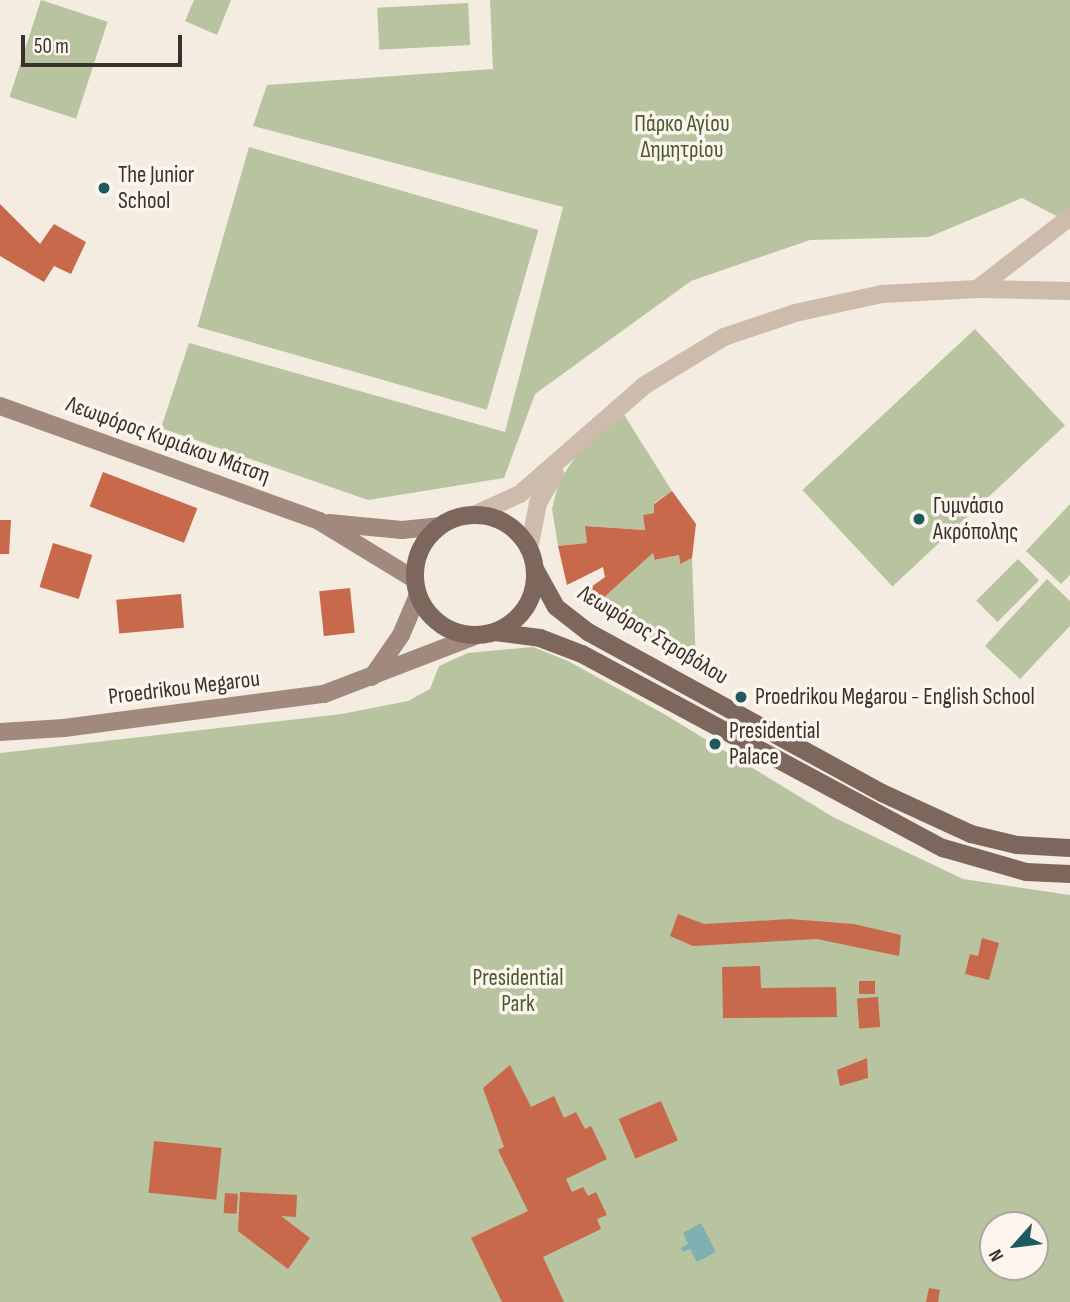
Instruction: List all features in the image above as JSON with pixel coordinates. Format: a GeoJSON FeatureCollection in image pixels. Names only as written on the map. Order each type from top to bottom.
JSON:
{"type":"FeatureCollection","features":[{"type":"Feature","properties":{"kind":"main road","name":"Λεωφόρος Κυριάκου Μάτση"},"geometry":{"type":"LineString","coordinates":[[0,406],[318,521],[402,530],[439,526]]}},
{"type":"Feature","properties":{"kind":"main road"},"geometry":{"type":"LineString","coordinates":[[372,677],[401,635],[416,587],[417,555],[439,526],[477,514],[508,524],[529,549],[535,569],[533,592],[523,612],[495,632],[475,636],[443,627],[416,587]]}},
{"type":"Feature","properties":{"kind":"main road","name":"Λεωφόρος Κυριάκου Μάτση"},"geometry":{"type":"LineString","coordinates":[[318,521],[416,587]]}},
{"type":"Feature","properties":{"kind":"main road","name":"Λεωφόρος Στροβόλου"},"geometry":{"type":"LineString","coordinates":[[535,569],[556,607],[588,632],[881,793],[971,834],[1017,845],[1070,848]]}},
{"type":"Feature","properties":{"kind":"main road","name":"Λεωφόρος Στροβόλου"},"geometry":{"type":"LineString","coordinates":[[495,632],[540,638],[582,654],[943,848],[1026,872],[1070,874]]}},
{"type":"Feature","properties":{"kind":"main road","name":"Proedrikou Megarou"},"geometry":{"type":"LineString","coordinates":[[0,732],[303,698],[372,677],[475,636]]}},
{"type":"Feature","properties":{"kind":"street"},"geometry":{"type":"LineString","coordinates":[[976,289],[1070,218]]}},
{"type":"Feature","properties":{"kind":"street"},"geometry":{"type":"LineString","coordinates":[[477,514],[520,494],[645,385],[724,337],[843,301],[976,289],[1070,291]]}},
{"type":"Feature","properties":{"kind":"street"},"geometry":{"type":"LineString","coordinates":[[529,549],[538,503],[573,447]]}},
{"type":"Feature","properties":{"kind":"green space"},"geometry":{"type":"Polygon","coordinates":[[[41,0],[108,22],[76,119],[9,97],[41,0]]]}},
{"type":"Feature","properties":{"kind":"green space"},"geometry":{"type":"Polygon","coordinates":[[[194,0],[231,0],[217,35],[185,21],[194,0]]]}},
{"type":"Feature","properties":{"kind":"green space","name":"Πάρκο Αγίου Δημητρίου"},"geometry":{"type":"Polygon","coordinates":[[[490,0],[1070,0],[1070,223],[1022,198],[929,237],[810,240],[691,281],[535,394],[504,478],[368,500],[161,428],[189,343],[505,432],[563,207],[253,126],[267,85],[493,69],[490,0]]]}},
{"type":"Feature","properties":{"kind":"green space"},"geometry":{"type":"Polygon","coordinates":[[[468,3],[470,45],[379,50],[377,8],[468,3]]]}},
{"type":"Feature","properties":{"kind":"green space"},"geometry":{"type":"Polygon","coordinates":[[[249,147],[538,230],[487,410],[197,327],[249,147]]]}},
{"type":"Feature","properties":{"kind":"green space"},"geometry":{"type":"Polygon","coordinates":[[[975,329],[1065,426],[892,586],[802,490],[975,329]]]}},
{"type":"Feature","properties":{"kind":"green space"},"geometry":{"type":"Polygon","coordinates":[[[623,413],[672,491],[654,503],[654,513],[643,515],[645,530],[586,526],[587,543],[558,546],[552,509],[559,481],[585,443],[623,413]]]}},
{"type":"Feature","properties":{"kind":"green space"},"geometry":{"type":"Polygon","coordinates":[[[1070,504],[1070,575],[1061,584],[1026,551],[1070,504]]]}},
{"type":"Feature","properties":{"kind":"green space"},"geometry":{"type":"Polygon","coordinates":[[[653,553],[656,560],[679,555],[680,563],[692,558],[696,665],[591,609],[653,553]]]}},
{"type":"Feature","properties":{"kind":"green space"},"geometry":{"type":"Polygon","coordinates":[[[1018,559],[1039,580],[997,622],[976,601],[1018,559]]]}},
{"type":"Feature","properties":{"kind":"green space"},"geometry":{"type":"Polygon","coordinates":[[[1047,579],[1070,601],[1070,626],[1020,679],[985,646],[1047,579]]]}},
{"type":"Feature","properties":{"kind":"green space","name":"Presidential Park"},"geometry":{"type":"Polygon","coordinates":[[[533,647],[568,661],[664,714],[833,817],[963,879],[1070,895],[1070,1302],[0,1302],[0,753],[342,714],[408,701],[430,689],[439,666],[468,653],[533,647]]]}},
{"type":"Feature","properties":{"kind":"water"},"geometry":{"type":"Polygon","coordinates":[[[701,1223],[716,1252],[697,1262],[690,1249],[683,1252],[681,1248],[688,1244],[683,1233],[701,1223]]]}},
{"type":"Feature","properties":{"kind":"building"},"geometry":{"type":"Polygon","coordinates":[[[0,204],[40,244],[54,224],[86,242],[71,274],[54,266],[44,282],[0,256],[0,204]]]}},
{"type":"Feature","properties":{"kind":"building"},"geometry":{"type":"Polygon","coordinates":[[[103,472],[197,508],[184,543],[90,507],[103,472]]]}},
{"type":"Feature","properties":{"kind":"building"},"geometry":{"type":"Polygon","coordinates":[[[672,491],[696,524],[692,558],[680,564],[679,555],[655,560],[653,553],[591,609],[577,597],[605,577],[603,567],[567,585],[558,546],[587,543],[585,526],[645,530],[643,515],[654,513],[654,504],[672,491]]]}},
{"type":"Feature","properties":{"kind":"building"},"geometry":{"type":"Polygon","coordinates":[[[0,520],[11,520],[9,554],[0,554],[0,520]]]}},
{"type":"Feature","properties":{"kind":"building"},"geometry":{"type":"Polygon","coordinates":[[[53,543],[92,555],[79,599],[40,587],[53,543]]]}},
{"type":"Feature","properties":{"kind":"building"},"geometry":{"type":"Polygon","coordinates":[[[350,588],[355,633],[324,636],[319,591],[350,588]]]}},
{"type":"Feature","properties":{"kind":"building"},"geometry":{"type":"Polygon","coordinates":[[[181,594],[184,628],[119,634],[116,600],[181,594]]]}},
{"type":"Feature","properties":{"kind":"building"},"geometry":{"type":"Polygon","coordinates":[[[678,914],[704,924],[790,919],[854,924],[901,935],[899,956],[817,939],[693,946],[670,936],[678,914]]]}},
{"type":"Feature","properties":{"kind":"building"},"geometry":{"type":"Polygon","coordinates":[[[982,938],[999,943],[989,980],[965,974],[970,954],[978,956],[982,938]]]}},
{"type":"Feature","properties":{"kind":"building"},"geometry":{"type":"Polygon","coordinates":[[[760,966],[761,988],[836,987],[837,1017],[723,1018],[722,967],[760,966]]]}},
{"type":"Feature","properties":{"kind":"building"},"geometry":{"type":"Polygon","coordinates":[[[859,981],[875,981],[875,994],[859,994],[859,981]]]}},
{"type":"Feature","properties":{"kind":"building"},"geometry":{"type":"Polygon","coordinates":[[[878,997],[880,1027],[859,1028],[857,998],[878,997]]]}},
{"type":"Feature","properties":{"kind":"building"},"geometry":{"type":"Polygon","coordinates":[[[867,1058],[868,1078],[840,1086],[837,1070],[867,1058]]]}},
{"type":"Feature","properties":{"kind":"building"},"geometry":{"type":"Polygon","coordinates":[[[510,1065],[531,1107],[554,1096],[564,1118],[576,1112],[585,1129],[591,1126],[607,1159],[566,1179],[572,1192],[583,1187],[588,1196],[596,1192],[607,1215],[597,1219],[601,1229],[543,1257],[564,1302],[502,1302],[471,1238],[528,1211],[498,1150],[504,1147],[483,1088],[510,1065]]]}},
{"type":"Feature","properties":{"kind":"building"},"geometry":{"type":"Polygon","coordinates":[[[661,1101],[678,1141],[635,1159],[619,1119],[661,1101]]]}},
{"type":"Feature","properties":{"kind":"building"},"geometry":{"type":"Polygon","coordinates":[[[154,1141],[222,1148],[216,1200],[149,1193],[154,1141]]]}},
{"type":"Feature","properties":{"kind":"building"},"geometry":{"type":"Polygon","coordinates":[[[240,1192],[297,1195],[296,1217],[281,1216],[310,1238],[288,1269],[238,1231],[240,1192]]]}},
{"type":"Feature","properties":{"kind":"building"},"geometry":{"type":"Polygon","coordinates":[[[225,1193],[238,1194],[237,1214],[224,1213],[225,1193]]]}},
{"type":"Feature","properties":{"kind":"building"},"geometry":{"type":"Polygon","coordinates":[[[929,1288],[940,1290],[938,1302],[926,1302],[929,1288]]]}},
{"type":"Feature","properties":{"kind":"place","name":"The Junior School"},"geometry":{"type":"Point","coordinates":[104,188]}},
{"type":"Feature","properties":{"kind":"place","name":"Γυμνάσιο Ακρόπολης"},"geometry":{"type":"Point","coordinates":[919,519]}},
{"type":"Feature","properties":{"kind":"place","name":"Proedrikou Megarou - English School"},"geometry":{"type":"Point","coordinates":[741,697]}},
{"type":"Feature","properties":{"kind":"place","name":"Presidential Palace"},"geometry":{"type":"Point","coordinates":[715,744]}}]}
